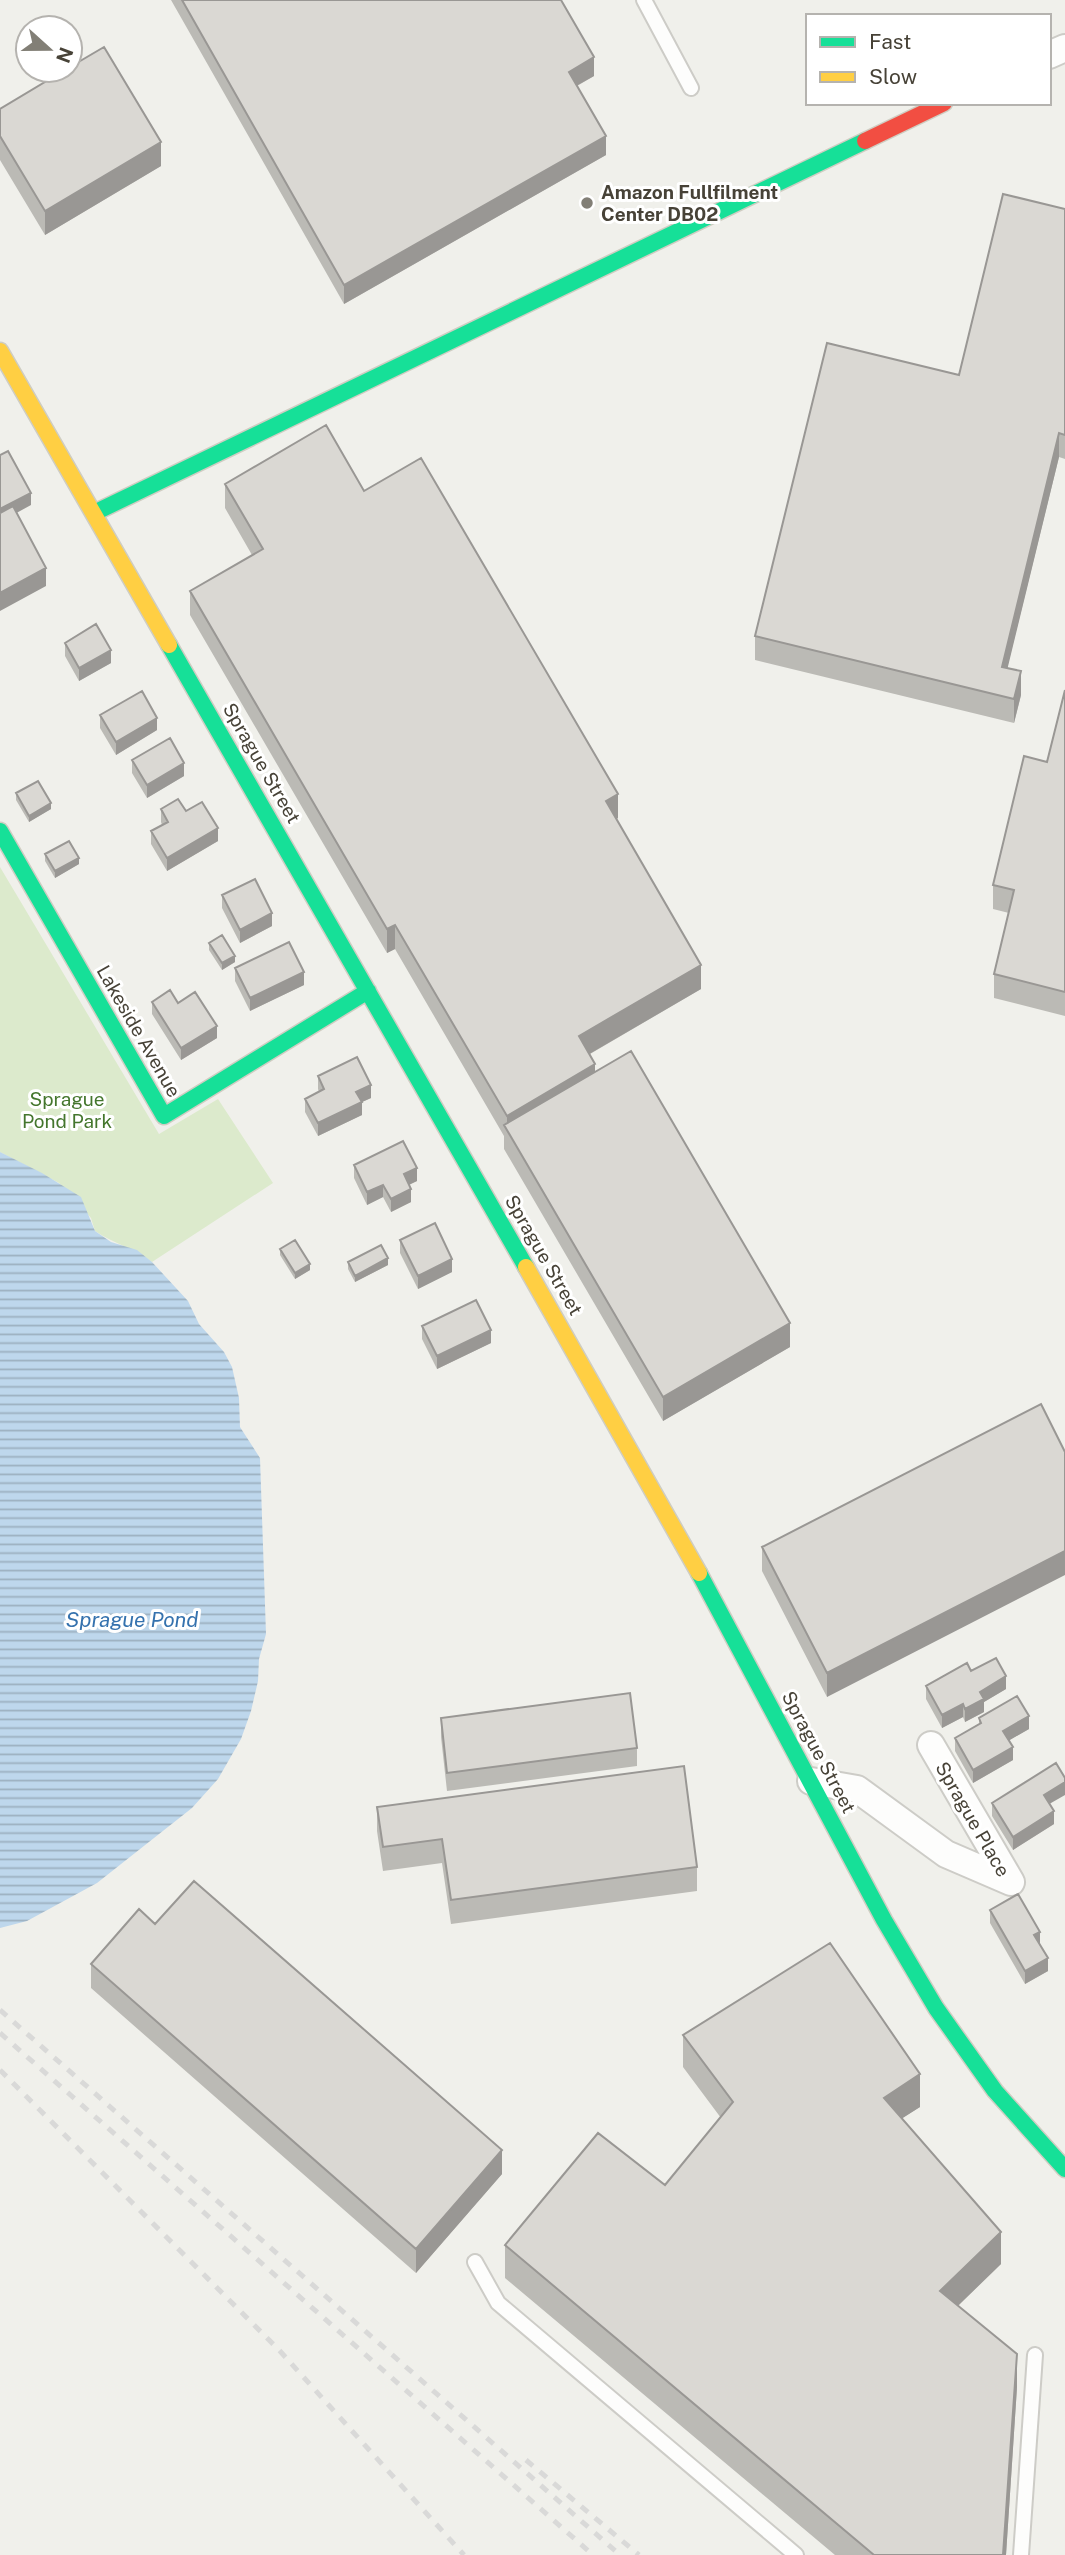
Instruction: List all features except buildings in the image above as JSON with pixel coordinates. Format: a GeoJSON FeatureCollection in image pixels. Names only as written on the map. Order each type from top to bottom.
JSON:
{"type":"FeatureCollection","features":[{"type":"Feature","properties":{"kind":"main road"},"geometry":{"type":"LineString","coordinates":[[94,513],[940,105]]}},
{"type":"Feature","properties":{"kind":"main road","name":"Sprague Street"},"geometry":{"type":"LineString","coordinates":[[0,351],[562,1329],[713,1597],[863,1882],[946,2026],[1023,2126],[1065,2169]]}},
{"type":"Feature","properties":{"kind":"main road","name":"Lakeside Avenue"},"geometry":{"type":"LineString","coordinates":[[0,831],[164,1116],[368,991]]}},
{"type":"Feature","properties":{"kind":"street","name":"Sprague Place"},"geometry":{"type":"LineString","coordinates":[[811,1782],[856,1789],[946,1854],[1011,1882],[931,1745]]}},
{"type":"Feature","properties":{"kind":"lane"},"geometry":{"type":"LineString","coordinates":[[644,0],[691,88]]}},
{"type":"Feature","properties":{"kind":"lane"},"geometry":{"type":"LineString","coordinates":[[475,2262],[498,2303],[796,2555]]}},
{"type":"Feature","properties":{"kind":"lane"},"geometry":{"type":"LineString","coordinates":[[1021,2555],[1035,2355]]}},
{"type":"Feature","properties":{"kind":"green space","name":"Sprague Pond Park"},"geometry":{"type":"Polygon","coordinates":[[[0,867],[159,1134],[218,1099],[273,1183],[152,1262],[95,1231],[91,1218],[59,1183],[0,1152],[0,867]]]}},
{"type":"Feature","properties":{"kind":"water","name":"Sprague Pond"},"geometry":{"type":"Polygon","coordinates":[[[0,1152],[81,1197],[95,1231],[111,1242],[137,1250],[152,1262],[188,1301],[199,1324],[224,1352],[232,1367],[239,1398],[240,1427],[260,1458],[266,1634],[251,1711],[241,1739],[218,1779],[192,1808],[97,1883],[27,1921],[0,1928],[0,1152]]]}},
{"type":"Feature","properties":{"kind":"railway"},"geometry":{"type":"LineString","coordinates":[[0,2010],[620,2555]]}},
{"type":"Feature","properties":{"kind":"railway"},"geometry":{"type":"LineString","coordinates":[[0,2033],[593,2555]]}},
{"type":"Feature","properties":{"kind":"railway"},"geometry":{"type":"LineString","coordinates":[[0,2070],[279,2350],[464,2555]]}},
{"type":"Feature","properties":{"kind":"railway"},"geometry":{"type":"LineString","coordinates":[[526,2460],[639,2555]]}},
{"type":"Feature","properties":{"kind":"traffic: fast"},"geometry":{"type":"LineString","coordinates":[[94,513],[865,141]]}},
{"type":"Feature","properties":{"kind":"traffic: fast"},"geometry":{"type":"LineString","coordinates":[[169,645],[526,1267]]}},
{"type":"Feature","properties":{"kind":"traffic: fast"},"geometry":{"type":"LineString","coordinates":[[0,831],[164,1116],[368,991]]}},
{"type":"Feature","properties":{"kind":"traffic: fast"},"geometry":{"type":"LineString","coordinates":[[699,1573],[884,1920],[936,2008],[995,2091],[1065,2169]]}},
{"type":"Feature","properties":{"kind":"traffic: slow"},"geometry":{"type":"LineString","coordinates":[[0,351],[169,645]]}},
{"type":"Feature","properties":{"kind":"traffic: slow"},"geometry":{"type":"LineString","coordinates":[[526,1267],[699,1573]]}},
{"type":"Feature","properties":{"kind":"traffic: jam"},"geometry":{"type":"LineString","coordinates":[[865,141],[940,105]]}},
{"type":"Feature","properties":{"kind":"place","name":"Amazon Fullfilment Center DB02"},"geometry":{"type":"Point","coordinates":[587,203]}}]}
